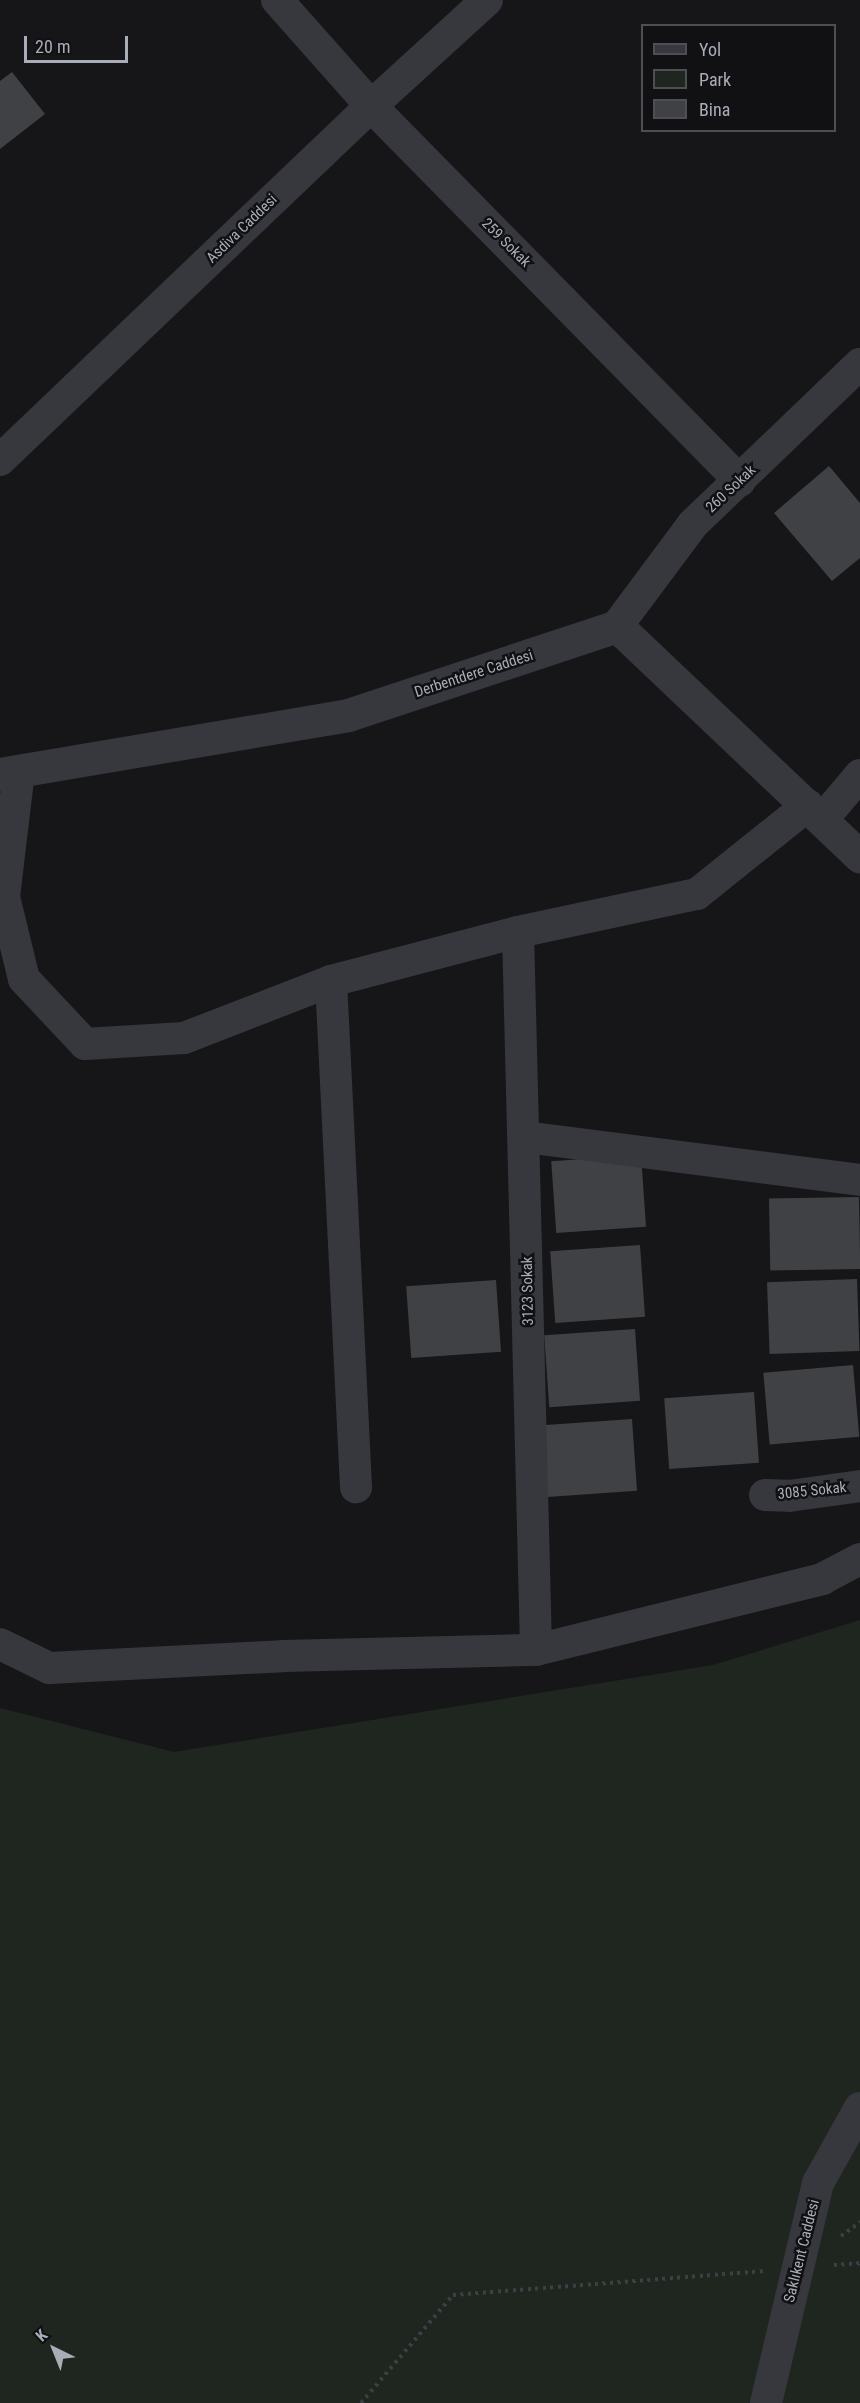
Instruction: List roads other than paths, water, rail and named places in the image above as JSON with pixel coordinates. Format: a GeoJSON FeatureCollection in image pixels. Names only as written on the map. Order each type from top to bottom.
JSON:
{"type":"FeatureCollection","features":[{"type":"Feature","properties":{"kind":"street","name":"259 Sokak"},"geometry":{"type":"LineString","coordinates":[[277,0],[370,106],[740,481]]}},
{"type":"Feature","properties":{"kind":"street","name":"Asdiva Caddesi"},"geometry":{"type":"LineString","coordinates":[[0,460],[370,106],[487,0]]}},
{"type":"Feature","properties":{"kind":"street","name":"260 Sokak"},"geometry":{"type":"LineString","coordinates":[[617,626],[693,524],[860,364]]}},
{"type":"Feature","properties":{"kind":"street","name":"Derbentdere Caddesi"},"geometry":{"type":"LineString","coordinates":[[10,772],[348,715],[617,626]]}},
{"type":"Feature","properties":{"kind":"street"},"geometry":{"type":"LineString","coordinates":[[617,626],[860,856]]}},
{"type":"Feature","properties":{"kind":"street"},"geometry":{"type":"LineString","coordinates":[[10,772],[4,897],[24,979],[85,1044],[184,1038],[331,981],[518,932],[698,894],[815,813],[860,775]]}},
{"type":"Feature","properties":{"kind":"street","name":"3123 Sokak"},"geometry":{"type":"LineString","coordinates":[[518,932],[525,1137],[536,1650]]}},
{"type":"Feature","properties":{"kind":"street"},"geometry":{"type":"LineString","coordinates":[[331,981],[356,1487]]}},
{"type":"Feature","properties":{"kind":"street"},"geometry":{"type":"LineString","coordinates":[[525,1137],[860,1180]]}},
{"type":"Feature","properties":{"kind":"street","name":"3085 Sokak"},"geometry":{"type":"LineString","coordinates":[[765,1495],[789,1496],[860,1485]]}},
{"type":"Feature","properties":{"kind":"street"},"geometry":{"type":"LineString","coordinates":[[0,1644],[49,1668],[283,1656],[536,1650],[822,1579],[860,1558]]}},
{"type":"Feature","properties":{"kind":"street","name":"Saklıkent Caddesi"},"geometry":{"type":"LineString","coordinates":[[765,2403],[818,2183],[860,2108]]}}]}
